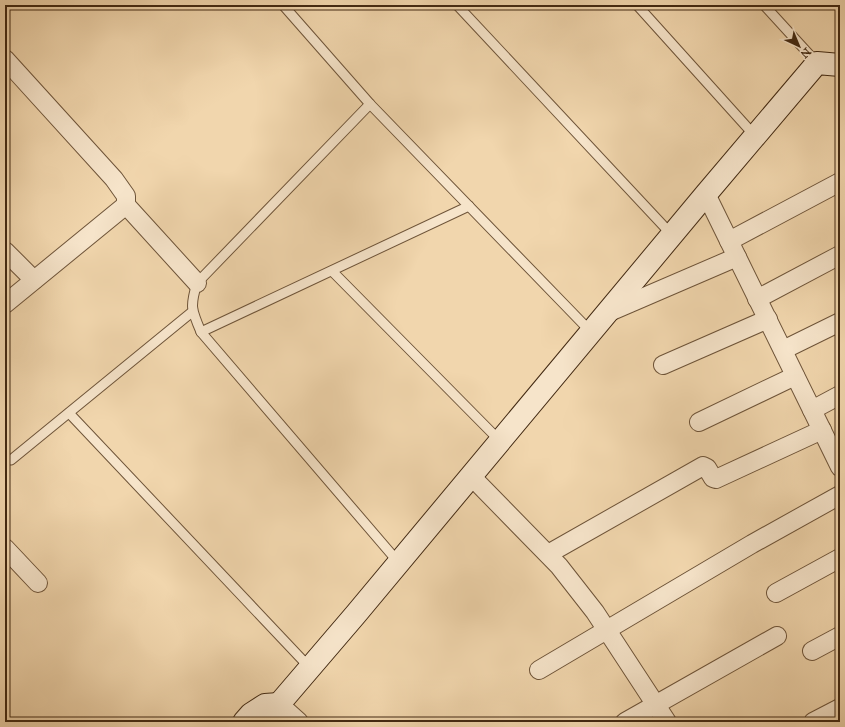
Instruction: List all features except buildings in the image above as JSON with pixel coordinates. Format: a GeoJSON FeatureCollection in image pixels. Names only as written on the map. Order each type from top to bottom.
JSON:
{"type":"FeatureCollection","features":[{"type":"Feature","properties":{"kind":"street"},"geometry":{"type":"LineString","coordinates":[[5,59],[114,179],[126,196],[126,205],[197,283]]}},
{"type":"Feature","properties":{"kind":"street"},"geometry":{"type":"LineString","coordinates":[[276,713],[310,668],[590,332],[817,63],[840,65]]}},
{"type":"Feature","properties":{"kind":"street"},"geometry":{"type":"LineString","coordinates":[[729,241],[840,182]]}},
{"type":"Feature","properties":{"kind":"street"},"geometry":{"type":"LineString","coordinates":[[706,194],[840,466]]}},
{"type":"Feature","properties":{"kind":"street"},"geometry":{"type":"LineString","coordinates":[[5,304],[126,205]]}},
{"type":"Feature","properties":{"kind":"street"},"geometry":{"type":"LineString","coordinates":[[5,251],[34,280]]}},
{"type":"Feature","properties":{"kind":"street"},"geometry":{"type":"LineString","coordinates":[[757,299],[840,255]]}},
{"type":"Feature","properties":{"kind":"street"},"geometry":{"type":"LineString","coordinates":[[606,314],[737,257]]}},
{"type":"Feature","properties":{"kind":"street"},"geometry":{"type":"LineString","coordinates":[[663,364],[768,319]]}},
{"type":"Feature","properties":{"kind":"street"},"geometry":{"type":"LineString","coordinates":[[783,350],[840,322]]}},
{"type":"Feature","properties":{"kind":"street"},"geometry":{"type":"LineString","coordinates":[[699,422],[795,376]]}},
{"type":"Feature","properties":{"kind":"street"},"geometry":{"type":"LineString","coordinates":[[812,410],[840,395]]}},
{"type":"Feature","properties":{"kind":"street"},"geometry":{"type":"LineString","coordinates":[[548,554],[702,466],[707,468],[713,478],[716,479],[822,430]]}},
{"type":"Feature","properties":{"kind":"street"},"geometry":{"type":"LineString","coordinates":[[471,476],[559,566],[607,630],[667,722]]}},
{"type":"Feature","properties":{"kind":"street"},"geometry":{"type":"LineString","coordinates":[[539,670],[752,544],[840,495]]}},
{"type":"Feature","properties":{"kind":"street"},"geometry":{"type":"LineString","coordinates":[[5,548],[38,583]]}},
{"type":"Feature","properties":{"kind":"street"},"geometry":{"type":"LineString","coordinates":[[776,593],[840,558]]}},
{"type":"Feature","properties":{"kind":"street"},"geometry":{"type":"LineString","coordinates":[[625,722],[777,636]]}},
{"type":"Feature","properties":{"kind":"street"},"geometry":{"type":"LineString","coordinates":[[812,650],[840,636]]}},
{"type":"Feature","properties":{"kind":"street"},"geometry":{"type":"LineString","coordinates":[[244,722],[251,714],[265,705],[276,713],[299,722]]}},
{"type":"Feature","properties":{"kind":"street"},"geometry":{"type":"LineString","coordinates":[[813,722],[840,708]]}},
{"type":"Feature","properties":{"kind":"lane"},"geometry":{"type":"LineString","coordinates":[[283,5],[370,104],[590,332]]}},
{"type":"Feature","properties":{"kind":"lane"},"geometry":{"type":"LineString","coordinates":[[457,5],[672,235]]}},
{"type":"Feature","properties":{"kind":"lane"},"geometry":{"type":"LineString","coordinates":[[637,5],[755,136]]}},
{"type":"Feature","properties":{"kind":"lane"},"geometry":{"type":"LineString","coordinates":[[764,5],[817,63]]}},
{"type":"Feature","properties":{"kind":"lane"},"geometry":{"type":"LineString","coordinates":[[370,104],[197,283],[192,300],[192,312],[201,332],[399,563]]}},
{"type":"Feature","properties":{"kind":"lane"},"geometry":{"type":"LineString","coordinates":[[201,332],[469,206]]}},
{"type":"Feature","properties":{"kind":"lane"},"geometry":{"type":"LineString","coordinates":[[332,271],[500,441]]}},
{"type":"Feature","properties":{"kind":"lane"},"geometry":{"type":"LineString","coordinates":[[11,460],[192,312]]}},
{"type":"Feature","properties":{"kind":"lane"},"geometry":{"type":"LineString","coordinates":[[68,413],[310,668]]}}]}
